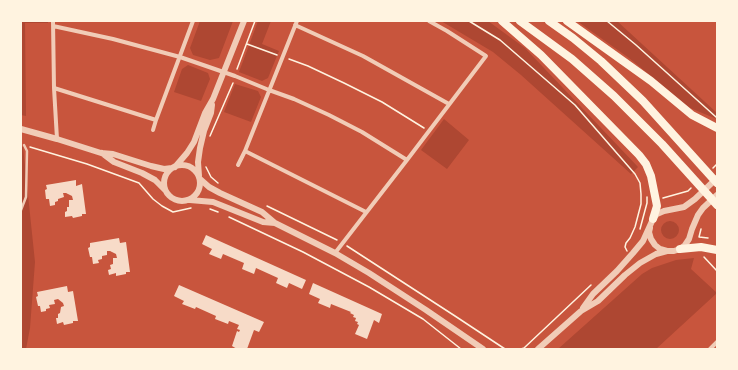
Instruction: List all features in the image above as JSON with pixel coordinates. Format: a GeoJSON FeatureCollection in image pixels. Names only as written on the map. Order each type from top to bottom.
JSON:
{"type":"FeatureCollection","features":[{"type":"Feature","properties":{"kind":"highway"},"geometry":{"type":"LineString","coordinates":[[502,21],[541,55],[639,155],[646,164],[651,176],[658,206],[651,222]]}},
{"type":"Feature","properties":{"kind":"highway"},"geometry":{"type":"LineString","coordinates":[[520,21],[572,59],[614,96],[662,144],[717,206]]}},
{"type":"Feature","properties":{"kind":"highway"},"geometry":{"type":"LineString","coordinates":[[549,21],[595,56],[644,101],[717,183]]}},
{"type":"Feature","properties":{"kind":"highway"},"geometry":{"type":"LineString","coordinates":[[567,21],[651,81],[692,115],[717,128]]}},
{"type":"Feature","properties":{"kind":"highway"},"geometry":{"type":"LineString","coordinates":[[680,249],[701,247],[717,250]]}},
{"type":"Feature","properties":{"kind":"street"},"geometry":{"type":"LineString","coordinates":[[154,130],[156,120],[193,21]]}},
{"type":"Feature","properties":{"kind":"street"},"geometry":{"type":"LineString","coordinates":[[244,21],[194,142],[188,153],[168,172],[164,184],[169,195],[174,199],[180,201],[190,200],[213,202],[263,222],[275,223]]}},
{"type":"Feature","properties":{"kind":"street"},"geometry":{"type":"LineString","coordinates":[[335,253],[486,56],[448,31],[429,21]]}},
{"type":"Feature","properties":{"kind":"street"},"geometry":{"type":"LineString","coordinates":[[57,139],[54,88],[53,23],[180,57],[294,99],[362,132],[407,160]]}},
{"type":"Feature","properties":{"kind":"street"},"geometry":{"type":"LineString","coordinates":[[238,165],[296,23],[364,56],[448,104]]}},
{"type":"Feature","properties":{"kind":"street"},"geometry":{"type":"LineString","coordinates":[[54,88],[156,120]]}},
{"type":"Feature","properties":{"kind":"street"},"geometry":{"type":"LineString","coordinates":[[190,200],[199,192],[200,188],[198,162],[200,148],[204,131],[211,113],[213,99]]}},
{"type":"Feature","properties":{"kind":"street"},"geometry":{"type":"LineString","coordinates":[[21,129],[101,153],[113,154],[164,169],[184,165],[190,167],[197,172],[209,187],[262,212],[275,223],[335,253],[369,273],[483,349]]}},
{"type":"Feature","properties":{"kind":"street"},"geometry":{"type":"LineString","coordinates":[[245,151],[366,212]]}},
{"type":"Feature","properties":{"kind":"street"},"geometry":{"type":"LineString","coordinates":[[101,153],[114,162],[155,180],[166,190]]}},
{"type":"Feature","properties":{"kind":"street"},"geometry":{"type":"LineString","coordinates":[[581,311],[593,294],[633,253],[643,240],[651,222],[657,214],[684,207],[695,199],[717,178]]}},
{"type":"Feature","properties":{"kind":"street"},"geometry":{"type":"LineString","coordinates":[[538,349],[581,311],[598,301],[625,275],[640,264],[656,254],[674,251],[685,245],[689,239],[698,215],[717,195]]}},
{"type":"Feature","properties":{"kind":"street"},"geometry":{"type":"LineString","coordinates":[[651,222],[649,232],[651,239],[660,249],[667,251]]}},
{"type":"Feature","properties":{"kind":"street"},"geometry":{"type":"LineString","coordinates":[[710,349],[717,342]]}},
{"type":"Feature","properties":{"kind":"lane"},"geometry":{"type":"LineString","coordinates":[[21,210],[26,197],[27,151],[24,145]]}},
{"type":"Feature","properties":{"kind":"path"},"geometry":{"type":"LineString","coordinates":[[237,69],[255,21]]}},
{"type":"Feature","properties":{"kind":"path"},"geometry":{"type":"LineString","coordinates":[[469,21],[500,40],[575,105],[635,174],[640,183],[641,204],[635,227],[625,248],[627,252],[630,249]]}},
{"type":"Feature","properties":{"kind":"path"},"geometry":{"type":"LineString","coordinates":[[606,21],[636,45],[717,119]]}},
{"type":"Feature","properties":{"kind":"path"},"geometry":{"type":"LineString","coordinates":[[246,44],[277,55]]}},
{"type":"Feature","properties":{"kind":"path"},"geometry":{"type":"LineString","coordinates":[[288,58],[308,66],[382,102],[424,128]]}},
{"type":"Feature","properties":{"kind":"path"},"geometry":{"type":"LineString","coordinates":[[211,136],[232,83]]}},
{"type":"Feature","properties":{"kind":"path"},"geometry":{"type":"LineString","coordinates":[[24,145],[87,164],[139,183],[158,203],[174,212],[192,208]]}},
{"type":"Feature","properties":{"kind":"path"},"geometry":{"type":"LineString","coordinates":[[205,162],[206,168],[211,177],[218,184]]}},
{"type":"Feature","properties":{"kind":"path"},"geometry":{"type":"LineString","coordinates":[[661,193],[662,198],[688,191]]}},
{"type":"Feature","properties":{"kind":"path"},"geometry":{"type":"LineString","coordinates":[[640,230],[647,194]]}},
{"type":"Feature","properties":{"kind":"path"},"geometry":{"type":"LineString","coordinates":[[266,206],[342,243],[504,349]]}},
{"type":"Feature","properties":{"kind":"path"},"geometry":{"type":"LineString","coordinates":[[205,208],[222,214]]}},
{"type":"Feature","properties":{"kind":"path"},"geometry":{"type":"LineString","coordinates":[[228,216],[303,252],[369,287],[422,319],[461,349]]}},
{"type":"Feature","properties":{"kind":"path"},"geometry":{"type":"LineString","coordinates":[[701,226],[699,237],[708,238]]}},
{"type":"Feature","properties":{"kind":"path"},"geometry":{"type":"LineString","coordinates":[[704,257],[717,271]]}},
{"type":"Feature","properties":{"kind":"path"},"geometry":{"type":"LineString","coordinates":[[521,349],[524,348],[592,284]]}},
{"type":"Feature","properties":{"kind":"shaded area"},"geometry":{"type":"Polygon","coordinates":[[[21,21],[48,21],[48,23],[25,23],[26,116],[21,115],[21,21]]]}},
{"type":"Feature","properties":{"kind":"shaded area"},"geometry":{"type":"Polygon","coordinates":[[[200,21],[233,21],[219,58],[210,60],[193,55],[190,48],[200,21]]]}},
{"type":"Feature","properties":{"kind":"shaded area"},"geometry":{"type":"Polygon","coordinates":[[[258,21],[271,21],[262,44],[279,51],[268,78],[262,81],[239,72],[258,21]]]}},
{"type":"Feature","properties":{"kind":"shaded area"},"geometry":{"type":"Polygon","coordinates":[[[441,21],[488,21],[525,48],[638,167],[631,174],[521,75],[493,52],[441,21]]]}},
{"type":"Feature","properties":{"kind":"shaded area"},"geometry":{"type":"Polygon","coordinates":[[[577,21],[617,21],[717,113],[717,119],[690,108],[629,58],[577,21]]]}},
{"type":"Feature","properties":{"kind":"shaded area"},"geometry":{"type":"Polygon","coordinates":[[[188,65],[208,73],[210,79],[201,101],[174,92],[182,69],[188,65]]]}},
{"type":"Feature","properties":{"kind":"shaded area"},"geometry":{"type":"Polygon","coordinates":[[[235,84],[258,91],[261,97],[251,122],[224,112],[235,84]]]}},
{"type":"Feature","properties":{"kind":"shaded area"},"geometry":{"type":"Polygon","coordinates":[[[444,119],[469,140],[447,169],[421,150],[444,119]]]}},
{"type":"Feature","properties":{"kind":"shaded area"},"geometry":{"type":"Polygon","coordinates":[[[21,146],[23,147],[35,262],[30,328],[26,349],[21,349],[21,146]]]}},
{"type":"Feature","properties":{"kind":"shaded area"},"geometry":{"type":"Polygon","coordinates":[[[670,221],[676,224],[679,230],[676,236],[670,239],[664,236],[661,230],[664,224],[670,221]]]}},
{"type":"Feature","properties":{"kind":"shaded area"},"geometry":{"type":"Polygon","coordinates":[[[694,258],[691,269],[717,293],[656,349],[558,349],[642,274],[652,268],[676,260],[694,258]]]}},
{"type":"Feature","properties":{"kind":"building"},"geometry":{"type":"Polygon","coordinates":[[[76,180],[76,186],[82,184],[86,214],[73,218],[72,216],[65,217],[67,207],[69,207],[69,200],[73,200],[72,196],[63,193],[64,197],[58,199],[58,201],[55,202],[55,205],[50,206],[49,199],[46,199],[46,185],[76,180]]]}},
{"type":"Feature","properties":{"kind":"building"},"geometry":{"type":"Polygon","coordinates":[[[206,235],[306,280],[302,289],[289,283],[287,288],[276,283],[278,278],[256,268],[254,274],[242,269],[244,263],[223,254],[221,259],[209,254],[212,249],[202,244],[206,235]]]}},
{"type":"Feature","properties":{"kind":"building"},"geometry":{"type":"Polygon","coordinates":[[[119,238],[120,243],[126,242],[130,272],[116,276],[116,273],[109,275],[108,270],[111,269],[110,265],[113,264],[113,258],[117,258],[116,254],[107,251],[107,255],[102,256],[102,259],[98,260],[99,263],[93,264],[88,248],[90,247],[90,243],[119,238]]]}},
{"type":"Feature","properties":{"kind":"building"},"geometry":{"type":"Polygon","coordinates":[[[313,283],[382,314],[379,323],[374,320],[367,339],[355,334],[359,325],[357,324],[358,322],[355,321],[356,318],[353,317],[354,315],[350,313],[351,312],[331,304],[330,308],[318,303],[320,299],[309,294],[313,283]]]}},
{"type":"Feature","properties":{"kind":"building"},"geometry":{"type":"Polygon","coordinates":[[[179,285],[264,322],[259,332],[254,330],[247,349],[237,349],[232,346],[237,331],[239,332],[240,330],[237,329],[239,325],[229,321],[228,324],[215,319],[216,316],[196,307],[195,309],[182,304],[184,301],[174,296],[179,285]]]}},
{"type":"Feature","properties":{"kind":"building"},"geometry":{"type":"Polygon","coordinates":[[[67,286],[68,292],[73,291],[78,321],[73,321],[73,323],[64,325],[63,322],[57,324],[56,318],[58,318],[61,307],[64,306],[63,303],[58,299],[54,300],[55,304],[49,305],[50,308],[41,312],[36,297],[38,296],[37,292],[67,286]]]}}]}
